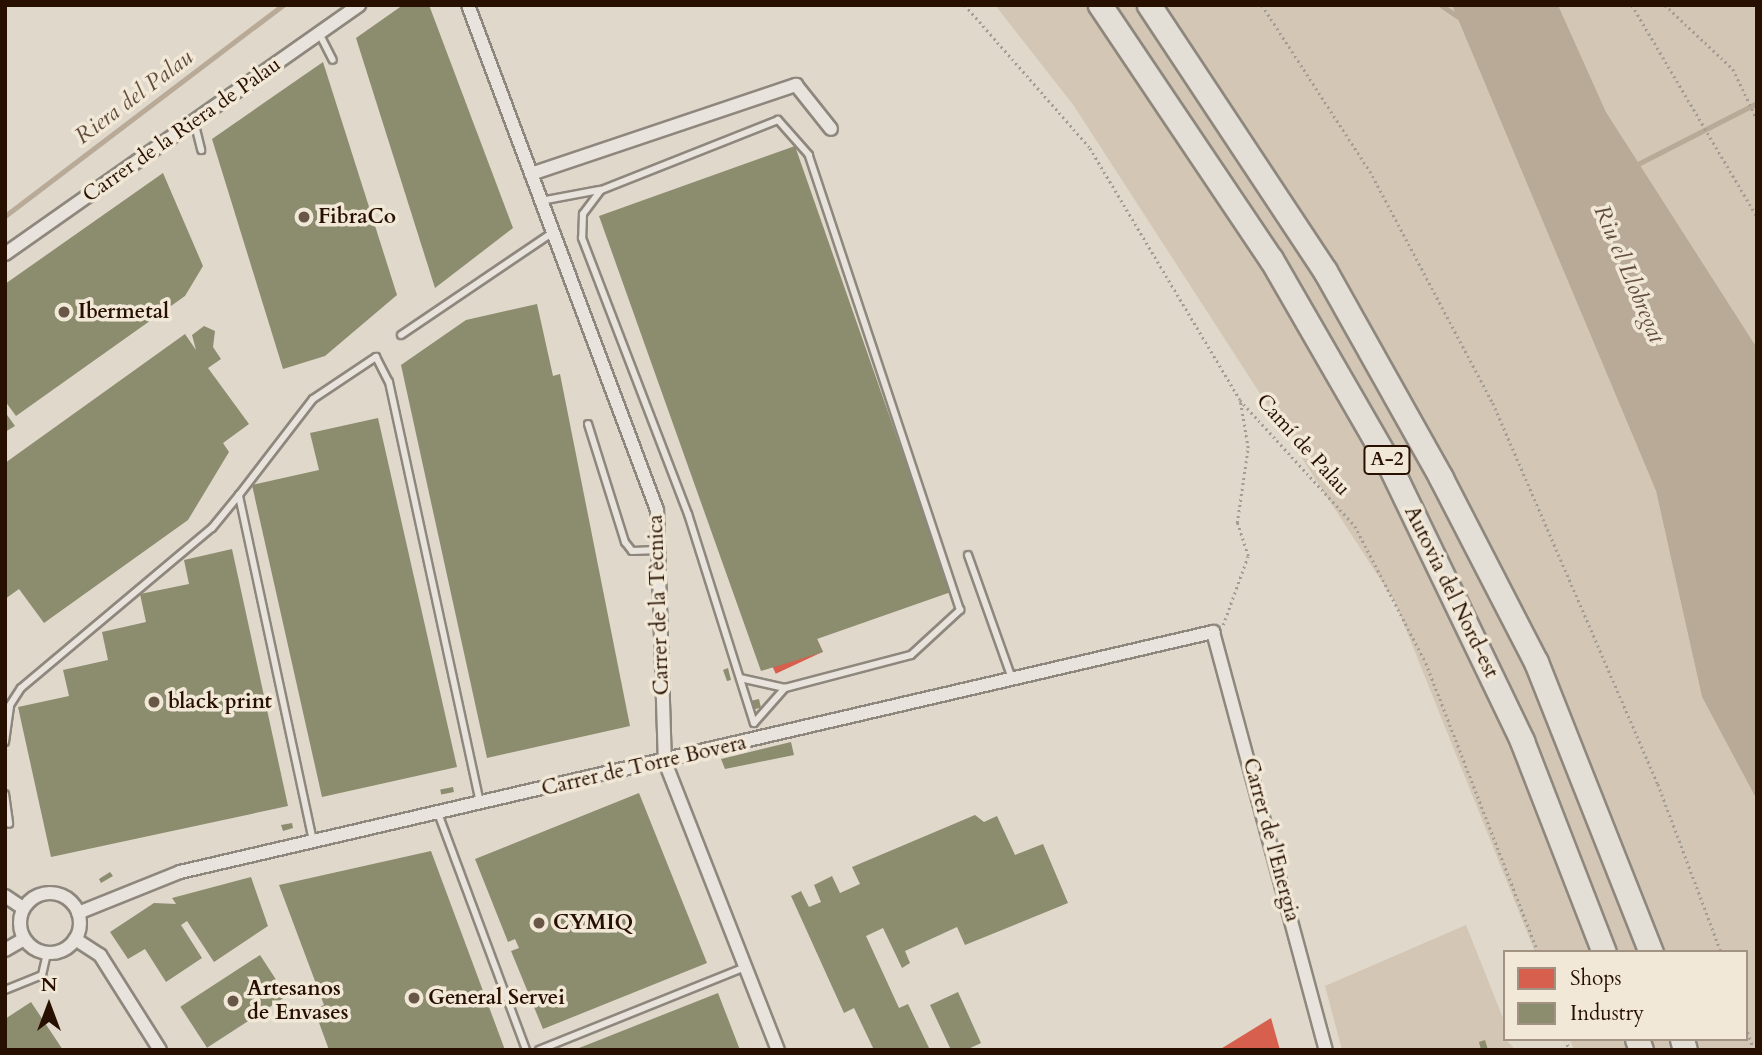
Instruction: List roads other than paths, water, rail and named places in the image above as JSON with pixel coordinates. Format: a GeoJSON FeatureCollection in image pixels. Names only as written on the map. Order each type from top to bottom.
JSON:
{"type":"FeatureCollection","features":[{"type":"Feature","properties":{"kind":"highway","name":"Autovia del Nord-est"},"geometry":{"type":"LineString","coordinates":[[1100,5],[1271,259],[1387,460],[1522,741],[1603,950]]}},
{"type":"Feature","properties":{"kind":"highway","name":"Autovia del Nord-est"},"geometry":{"type":"LineString","coordinates":[[1149,5],[1325,271],[1441,478],[1536,662],[1650,950]]}},
{"type":"Feature","properties":{"kind":"street","name":"Carrer de la Riera de Palau"},"geometry":{"type":"LineString","coordinates":[[5,254],[359,5]]}},
{"type":"Feature","properties":{"kind":"street","name":"Carrer de la Tècnica"},"geometry":{"type":"LineString","coordinates":[[468,5],[657,510],[664,762],[778,1050]]}},
{"type":"Feature","properties":{"kind":"street"},"geometry":{"type":"LineString","coordinates":[[531,174],[796,85],[831,129]]}},
{"type":"Feature","properties":{"kind":"street","name":"Carrer de Torre Bovera"},"geometry":{"type":"LineString","coordinates":[[78,913],[180,872],[664,762],[1011,677],[1213,632]]}},
{"type":"Feature","properties":{"kind":"street","name":"Carrer de l'Energia"},"geometry":{"type":"LineString","coordinates":[[1213,632],[1326,1050]]}},
{"type":"Feature","properties":{"kind":"street"},"geometry":{"type":"LineString","coordinates":[[23,908],[50,892],[65,897],[78,913],[75,939]]}},
{"type":"Feature","properties":{"kind":"street"},"geometry":{"type":"LineString","coordinates":[[5,895],[23,908]]}},
{"type":"Feature","properties":{"kind":"street"},"geometry":{"type":"LineString","coordinates":[[23,908],[24,939]]}},
{"type":"Feature","properties":{"kind":"street"},"geometry":{"type":"LineString","coordinates":[[24,939],[47,953],[75,939]]}},
{"type":"Feature","properties":{"kind":"street"},"geometry":{"type":"LineString","coordinates":[[5,950],[24,939]]}},
{"type":"Feature","properties":{"kind":"street"},"geometry":{"type":"LineString","coordinates":[[75,939],[100,955],[160,1050]]}},
{"type":"Feature","properties":{"kind":"lane"},"geometry":{"type":"LineString","coordinates":[[319,33],[332,60]]}},
{"type":"Feature","properties":{"kind":"lane"},"geometry":{"type":"LineString","coordinates":[[541,201],[601,190],[762,123],[778,120],[809,155],[960,610],[911,655],[785,688],[740,678]]}},
{"type":"Feature","properties":{"kind":"lane"},"geometry":{"type":"LineString","coordinates":[[194,121],[201,149]]}},
{"type":"Feature","properties":{"kind":"lane"},"geometry":{"type":"LineString","coordinates":[[601,190],[583,214],[582,239],[688,514],[758,738]]}},
{"type":"Feature","properties":{"kind":"lane"},"geometry":{"type":"LineString","coordinates":[[401,335],[553,232]]}},
{"type":"Feature","properties":{"kind":"lane"},"geometry":{"type":"LineString","coordinates":[[5,742],[10,705],[21,688],[212,528],[313,399],[376,357],[389,383],[480,804]]}},
{"type":"Feature","properties":{"kind":"lane"},"geometry":{"type":"LineString","coordinates":[[588,424],[625,542],[632,551],[659,551]]}},
{"type":"Feature","properties":{"kind":"lane"},"geometry":{"type":"LineString","coordinates":[[239,495],[313,841]]}},
{"type":"Feature","properties":{"kind":"lane"},"geometry":{"type":"LineString","coordinates":[[968,555],[1011,677]]}},
{"type":"Feature","properties":{"kind":"lane"},"geometry":{"type":"LineString","coordinates":[[754,723],[785,688]]}},
{"type":"Feature","properties":{"kind":"lane"},"geometry":{"type":"LineString","coordinates":[[5,794],[9,824]]}},
{"type":"Feature","properties":{"kind":"lane"},"geometry":{"type":"LineString","coordinates":[[438,813],[526,1050]]}},
{"type":"Feature","properties":{"kind":"lane"},"geometry":{"type":"LineString","coordinates":[[5,990],[42,975],[47,953]]}},
{"type":"Feature","properties":{"kind":"lane"},"geometry":{"type":"LineString","coordinates":[[539,1050],[746,967]]}},
{"type":"Feature","properties":{"kind":"water","name":"Riu el Llobregat"},"geometry":{"type":"Polygon","coordinates":[[[1452,5],[1558,5],[1606,112],[1757,348],[1757,800],[1702,697],[1656,491],[1452,5]]]}},
{"type":"Feature","properties":{"kind":"waterway","name":"Riera del Palau"},"geometry":{"type":"LineString","coordinates":[[5,216],[283,5]]}},
{"type":"Feature","properties":{"kind":"waterway","name":"Riera del Palau"},"geometry":{"type":"LineString","coordinates":[[1441,5],[1463,20]]}},
{"type":"Feature","properties":{"kind":"waterway"},"geometry":{"type":"LineString","coordinates":[[1636,165],[1757,103]]}},
{"type":"Feature","properties":{"kind":"place","name":"FibraCo"},"geometry":{"type":"Point","coordinates":[304,217]}},
{"type":"Feature","properties":{"kind":"place","name":"Ibermetal"},"geometry":{"type":"Point","coordinates":[64,312]}},
{"type":"Feature","properties":{"kind":"place","name":"black print"},"geometry":{"type":"Point","coordinates":[154,702]}},
{"type":"Feature","properties":{"kind":"place","name":"CYMIQ"},"geometry":{"type":"Point","coordinates":[539,923]}},
{"type":"Feature","properties":{"kind":"place","name":"General Servei"},"geometry":{"type":"Point","coordinates":[414,998]}},
{"type":"Feature","properties":{"kind":"place","name":"Artesanos de Envases"},"geometry":{"type":"Point","coordinates":[233,1001]}}]}
